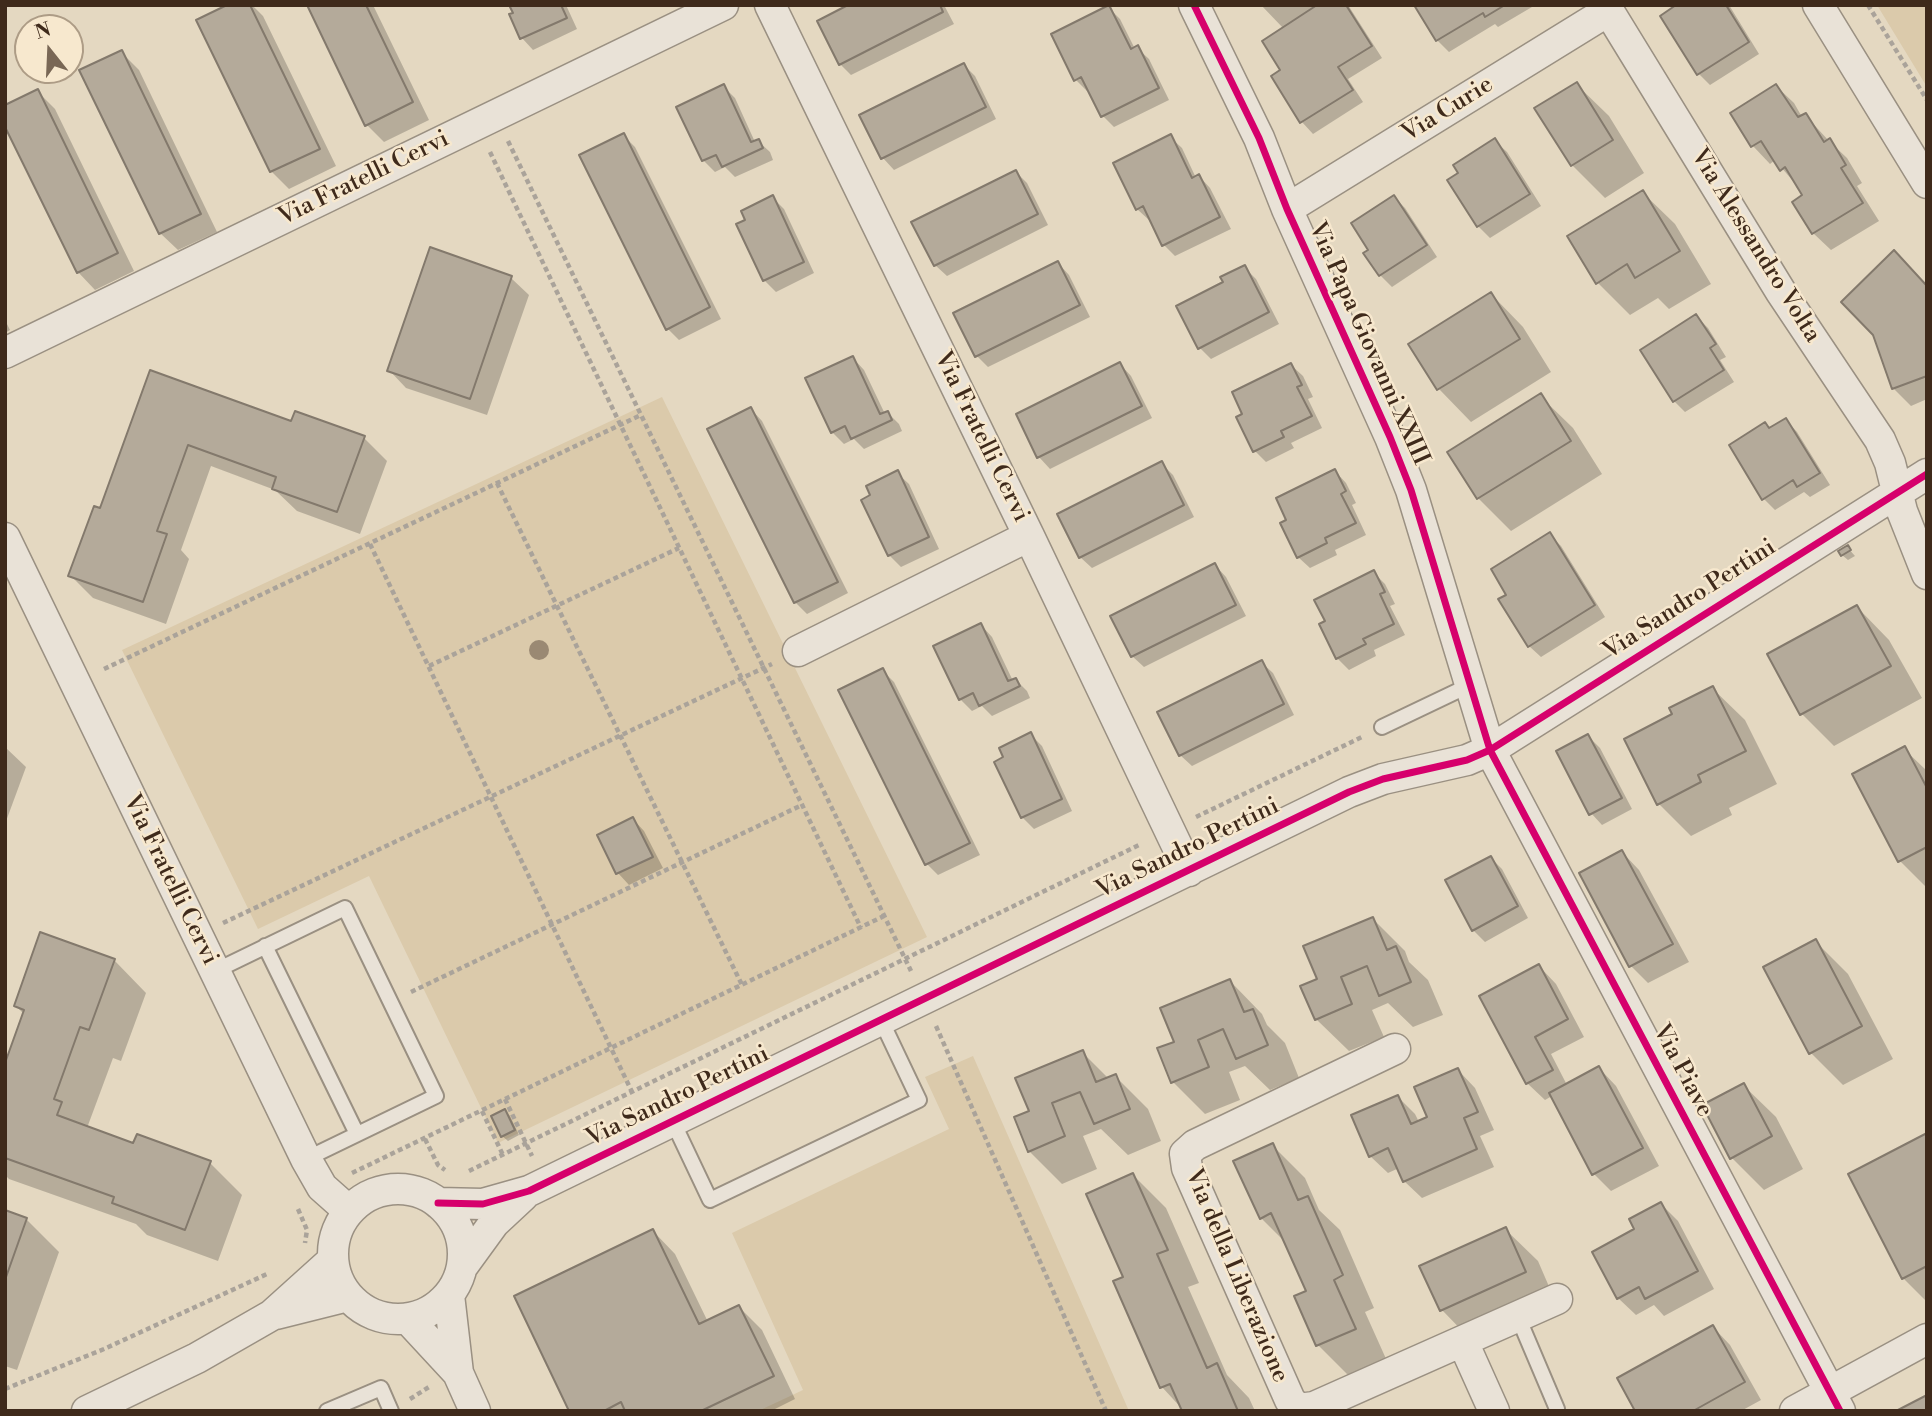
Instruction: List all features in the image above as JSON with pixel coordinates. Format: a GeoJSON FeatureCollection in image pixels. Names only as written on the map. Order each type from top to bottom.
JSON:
{"type":"FeatureCollection","features":[{"type":"Feature","properties":{"kind":"street","name":"Via Fratelli Cervi"},"geometry":{"type":"LineString","coordinates":[[5,353],[723,5]]}},
{"type":"Feature","properties":{"kind":"street","name":"Via Fratelli Cervi"},"geometry":{"type":"LineString","coordinates":[[770,5],[1189,871]]}},
{"type":"Feature","properties":{"kind":"street","name":"Via Papa Giovanni XXIII"},"geometry":{"type":"LineString","coordinates":[[1194,5],[1259,138],[1287,209],[1390,437],[1411,490],[1490,750]]}},
{"type":"Feature","properties":{"kind":"street"},"geometry":{"type":"LineString","coordinates":[[1818,5],[1927,183]]}},
{"type":"Feature","properties":{"kind":"street","name":"Via Curie"},"geometry":{"type":"LineString","coordinates":[[1287,209],[1607,8]]}},
{"type":"Feature","properties":{"kind":"street","name":"Via Alessandro Volta"},"geometry":{"type":"LineString","coordinates":[[1607,8],[1781,292],[1880,440],[1890,463],[1902,511],[1927,574]]}},
{"type":"Feature","properties":{"kind":"street","name":"Via Sandro Pertini"},"geometry":{"type":"LineString","coordinates":[[438,1203],[483,1204],[528,1191],[1349,792],[1383,779],[1467,760],[1490,750],[1927,474]]}},
{"type":"Feature","properties":{"kind":"street"},"geometry":{"type":"LineString","coordinates":[[798,651],[1029,536]]}},
{"type":"Feature","properties":{"kind":"street","name":"Via Fratelli Cervi"},"geometry":{"type":"LineString","coordinates":[[5,538],[306,1159],[322,1187],[349,1211]]}},
{"type":"Feature","properties":{"kind":"street","name":"Via Piave"},"geometry":{"type":"LineString","coordinates":[[1490,750],[1835,1402]]}},
{"type":"Feature","properties":{"kind":"street","name":"Via della Liberazione"},"geometry":{"type":"LineString","coordinates":[[1395,1049],[1195,1145],[1185,1154],[1187,1168],[1290,1400],[1298,1409],[1314,1407],[1557,1299]]}},
{"type":"Feature","properties":{"kind":"street"},"geometry":{"type":"LineString","coordinates":[[402,1189],[421,1194],[438,1203],[451,1216],[459,1231],[463,1249],[462,1267],[449,1295],[423,1314],[408,1318],[386,1318],[365,1310],[348,1296],[338,1280],[333,1260],[337,1234],[349,1211],[364,1199],[383,1191],[402,1189]]}},
{"type":"Feature","properties":{"kind":"street","name":"Via Sandro Pertini"},"geometry":{"type":"LineString","coordinates":[[462,1267],[494,1223],[528,1191]]}},
{"type":"Feature","properties":{"kind":"street"},"geometry":{"type":"LineString","coordinates":[[88,1411],[197,1358],[272,1315],[333,1260]]}},
{"type":"Feature","properties":{"kind":"street"},"geometry":{"type":"LineString","coordinates":[[449,1295],[458,1373],[475,1411]]}},
{"type":"Feature","properties":{"kind":"street"},"geometry":{"type":"LineString","coordinates":[[272,1315],[348,1296]]}},
{"type":"Feature","properties":{"kind":"street"},"geometry":{"type":"LineString","coordinates":[[408,1318],[458,1373]]}},
{"type":"Feature","properties":{"kind":"street"},"geometry":{"type":"LineString","coordinates":[[1795,1411],[1835,1402],[1927,1339]]}},
{"type":"Feature","properties":{"kind":"street"},"geometry":{"type":"LineString","coordinates":[[1463,1342],[1494,1411]]}},
{"type":"Feature","properties":{"kind":"lane"},"geometry":{"type":"LineString","coordinates":[[1382,727],[1470,685]]}},
{"type":"Feature","properties":{"kind":"lane"},"geometry":{"type":"LineString","coordinates":[[215,971],[345,908],[436,1096],[306,1159]]}},
{"type":"Feature","properties":{"kind":"lane"},"geometry":{"type":"LineString","coordinates":[[265,946],[358,1134]]}},
{"type":"Feature","properties":{"kind":"lane"},"geometry":{"type":"LineString","coordinates":[[673,1122],[710,1200],[919,1100],[881,1020]]}},
{"type":"Feature","properties":{"kind":"lane"},"geometry":{"type":"LineString","coordinates":[[1518,1317],[1557,1409]]}},
{"type":"Feature","properties":{"kind":"lane"},"geometry":{"type":"LineString","coordinates":[[327,1411],[381,1388],[390,1411]]}},
{"type":"Feature","properties":{"kind":"path"},"geometry":{"type":"LineString","coordinates":[[1868,5],[1927,100]]}},
{"type":"Feature","properties":{"kind":"path"},"geometry":{"type":"LineString","coordinates":[[861,928],[488,148],[507,139],[924,999],[1106,1411]]}},
{"type":"Feature","properties":{"kind":"path"},"geometry":{"type":"LineString","coordinates":[[75,683],[641,415]]}},
{"type":"Feature","properties":{"kind":"path"},"geometry":{"type":"LineString","coordinates":[[497,483],[742,985]]}},
{"type":"Feature","properties":{"kind":"path"},"geometry":{"type":"LineString","coordinates":[[370,544],[632,1092]]}},
{"type":"Feature","properties":{"kind":"path"},"geometry":{"type":"LineString","coordinates":[[429,666],[679,548]]}},
{"type":"Feature","properties":{"kind":"path"},"geometry":{"type":"LineString","coordinates":[[197,935],[798,651]]}},
{"type":"Feature","properties":{"kind":"path"},"geometry":{"type":"LineString","coordinates":[[465,1172],[1382,727]]}},
{"type":"Feature","properties":{"kind":"path"},"geometry":{"type":"LineString","coordinates":[[390,1002],[802,805]]}},
{"type":"Feature","properties":{"kind":"path"},"geometry":{"type":"LineString","coordinates":[[300,1252],[305,1245],[307,1230],[294,1200],[884,916]]}},
{"type":"Feature","properties":{"kind":"path"},"geometry":{"type":"LineString","coordinates":[[482,1111],[503,1155]]}},
{"type":"Feature","properties":{"kind":"path"},"geometry":{"type":"LineString","coordinates":[[425,1139],[438,1165],[457,1175]]}},
{"type":"Feature","properties":{"kind":"path"},"geometry":{"type":"LineString","coordinates":[[5,1390],[104,1349],[275,1269]]}},
{"type":"Feature","properties":{"kind":"shaded area"},"geometry":{"type":"Polygon","coordinates":[[[1877,5],[1927,5],[1927,87],[1877,5]]]}},
{"type":"Feature","properties":{"kind":"shaded area"},"geometry":{"type":"Polygon","coordinates":[[[662,397],[927,937],[498,1143],[369,876],[258,929],[122,650],[662,397]]]}},
{"type":"Feature","properties":{"kind":"shaded area"},"geometry":{"type":"Polygon","coordinates":[[[973,1056],[1129,1411],[758,1411],[803,1390],[732,1233],[949,1129],[925,1077],[973,1056]]]}},
{"type":"Feature","properties":{"kind":"building"},"geometry":{"type":"Polygon","coordinates":[[[227,5],[250,5],[320,149],[270,172],[196,20],[227,5]]]}},
{"type":"Feature","properties":{"kind":"building"},"geometry":{"type":"Polygon","coordinates":[[[307,5],[366,5],[413,102],[365,126],[307,5]]]}},
{"type":"Feature","properties":{"kind":"building"},"geometry":{"type":"Polygon","coordinates":[[[509,5],[561,5],[567,18],[520,39],[509,14],[513,13],[509,5]]]}},
{"type":"Feature","properties":{"kind":"building"},"geometry":{"type":"Polygon","coordinates":[[[848,5],[940,5],[943,12],[839,65],[817,21],[848,5]]]}},
{"type":"Feature","properties":{"kind":"building"},"geometry":{"type":"Polygon","coordinates":[[[1109,5],[1131,49],[1138,45],[1159,88],[1101,117],[1081,77],[1074,81],[1051,34],[1109,5]]]}},
{"type":"Feature","properties":{"kind":"building"},"geometry":{"type":"Polygon","coordinates":[[[1317,5],[1346,5],[1372,46],[1338,67],[1353,90],[1300,123],[1271,76],[1280,70],[1262,41],[1317,5]]]}},
{"type":"Feature","properties":{"kind":"building"},"geometry":{"type":"Polygon","coordinates":[[[1414,5],[1505,5],[1485,17],[1483,13],[1436,41],[1414,5]]]}},
{"type":"Feature","properties":{"kind":"building"},"geometry":{"type":"Polygon","coordinates":[[[1676,5],[1726,5],[1749,42],[1697,75],[1660,16],[1676,5]]]}},
{"type":"Feature","properties":{"kind":"building"},"geometry":{"type":"Polygon","coordinates":[[[122,50],[201,214],[159,234],[84,80],[84,68],[122,50]]]}},
{"type":"Feature","properties":{"kind":"building"},"geometry":{"type":"Polygon","coordinates":[[[964,63],[986,107],[881,159],[859,115],[964,63]]]}},
{"type":"Feature","properties":{"kind":"building"},"geometry":{"type":"Polygon","coordinates":[[[1577,82],[1613,140],[1571,166],[1534,108],[1577,82]]]}},
{"type":"Feature","properties":{"kind":"building"},"geometry":{"type":"Polygon","coordinates":[[[724,84],[751,142],[759,139],[763,148],[722,167],[716,155],[702,161],[676,107],[724,84]]]}},
{"type":"Feature","properties":{"kind":"building"},"geometry":{"type":"Polygon","coordinates":[[[1776,84],[1798,117],[1806,113],[1824,142],[1830,138],[1846,165],[1841,168],[1863,203],[1812,234],[1792,202],[1802,195],[1785,167],[1780,171],[1761,141],[1751,147],[1730,113],[1776,84]]]}},
{"type":"Feature","properties":{"kind":"building"},"geometry":{"type":"Polygon","coordinates":[[[38,89],[118,253],[77,273],[5,127],[5,105],[38,89]]]}},
{"type":"Feature","properties":{"kind":"building"},"geometry":{"type":"Polygon","coordinates":[[[624,133],[710,307],[666,330],[579,155],[624,133]]]}},
{"type":"Feature","properties":{"kind":"building"},"geometry":{"type":"Polygon","coordinates":[[[1171,134],[1192,178],[1199,174],[1220,217],[1162,246],[1143,206],[1136,210],[1113,163],[1171,134]]]}},
{"type":"Feature","properties":{"kind":"building"},"geometry":{"type":"Polygon","coordinates":[[[1495,138],[1530,194],[1477,227],[1447,180],[1458,173],[1453,165],[1495,138]]]}},
{"type":"Feature","properties":{"kind":"building"},"geometry":{"type":"Polygon","coordinates":[[[1016,170],[1038,214],[934,266],[911,222],[1016,170]]]}},
{"type":"Feature","properties":{"kind":"building"},"geometry":{"type":"Polygon","coordinates":[[[1643,190],[1680,251],[1635,278],[1627,264],[1596,284],[1567,236],[1643,190]]]}},
{"type":"Feature","properties":{"kind":"building"},"geometry":{"type":"Polygon","coordinates":[[[773,195],[804,262],[763,281],[736,224],[745,220],[741,211],[773,195]]]}},
{"type":"Feature","properties":{"kind":"building"},"geometry":{"type":"Polygon","coordinates":[[[1394,195],[1427,245],[1379,276],[1363,253],[1368,250],[1351,223],[1394,195]]]}},
{"type":"Feature","properties":{"kind":"building"},"geometry":{"type":"Polygon","coordinates":[[[430,247],[512,276],[470,399],[387,371],[430,247]]]}},
{"type":"Feature","properties":{"kind":"building"},"geometry":{"type":"Polygon","coordinates":[[[1894,250],[1927,286],[1927,376],[1892,389],[1873,335],[1841,302],[1894,250]]]}},
{"type":"Feature","properties":{"kind":"building"},"geometry":{"type":"Polygon","coordinates":[[[1058,261],[1080,305],[975,357],[953,313],[1058,261]]]}},
{"type":"Feature","properties":{"kind":"building"},"geometry":{"type":"Polygon","coordinates":[[[1245,265],[1269,312],[1198,349],[1176,306],[1223,282],[1220,277],[1245,265]]]}},
{"type":"Feature","properties":{"kind":"building"},"geometry":{"type":"Polygon","coordinates":[[[1491,292],[1520,339],[1437,390],[1408,344],[1491,292]]]}},
{"type":"Feature","properties":{"kind":"building"},"geometry":{"type":"Polygon","coordinates":[[[1696,314],[1716,344],[1710,348],[1724,370],[1673,402],[1640,350],[1696,314]]]}},
{"type":"Feature","properties":{"kind":"building"},"geometry":{"type":"Polygon","coordinates":[[[853,356],[880,414],[888,411],[892,420],[851,439],[845,426],[831,433],[805,378],[853,356]]]}},
{"type":"Feature","properties":{"kind":"building"},"geometry":{"type":"Polygon","coordinates":[[[1120,362],[1142,406],[1037,458],[1016,414],[1120,362]]]}},
{"type":"Feature","properties":{"kind":"building"},"geometry":{"type":"Polygon","coordinates":[[[1291,363],[1302,385],[1297,387],[1312,416],[1281,431],[1284,437],[1253,452],[1236,417],[1242,414],[1232,392],[1291,363]]]}},
{"type":"Feature","properties":{"kind":"building"},"geometry":{"type":"Polygon","coordinates":[[[150,370],[291,421],[295,411],[365,436],[337,512],[272,489],[276,477],[188,445],[157,531],[167,534],[143,602],[68,576],[94,506],[100,508],[150,370]]]}},
{"type":"Feature","properties":{"kind":"building"},"geometry":{"type":"Polygon","coordinates":[[[1541,393],[1571,441],[1477,499],[1447,452],[1541,393]]]}},
{"type":"Feature","properties":{"kind":"building"},"geometry":{"type":"Polygon","coordinates":[[[751,407],[838,582],[794,603],[707,429],[751,407]]]}},
{"type":"Feature","properties":{"kind":"building"},"geometry":{"type":"Polygon","coordinates":[[[1786,418],[1820,473],[1797,487],[1793,480],[1762,500],[1729,445],[1765,422],[1769,428],[1786,418]]]}},
{"type":"Feature","properties":{"kind":"building"},"geometry":{"type":"Polygon","coordinates":[[[1162,461],[1184,505],[1079,558],[1057,514],[1162,461]]]}},
{"type":"Feature","properties":{"kind":"building"},"geometry":{"type":"Polygon","coordinates":[[[1335,469],[1346,491],[1341,494],[1356,523],[1325,538],[1327,543],[1297,558],[1280,523],[1286,520],[1276,498],[1335,469]]]}},
{"type":"Feature","properties":{"kind":"building"},"geometry":{"type":"Polygon","coordinates":[[[898,470],[929,537],[888,556],[861,500],[870,495],[866,486],[898,470]]]}},
{"type":"Feature","properties":{"kind":"building"},"geometry":{"type":"Polygon","coordinates":[[[1550,532],[1595,605],[1528,647],[1498,599],[1506,595],[1491,569],[1550,532]]]}},
{"type":"Feature","properties":{"kind":"building"},"geometry":{"type":"Polygon","coordinates":[[[1848,545],[1851,550],[1841,556],[1838,551],[1848,545]]]}},
{"type":"Feature","properties":{"kind":"building"},"geometry":{"type":"Polygon","coordinates":[[[1215,563],[1236,605],[1131,657],[1110,616],[1215,563]]]}},
{"type":"Feature","properties":{"kind":"building"},"geometry":{"type":"Polygon","coordinates":[[[1374,570],[1385,592],[1380,594],[1394,624],[1363,639],[1366,644],[1336,659],[1319,624],[1325,621],[1314,600],[1374,570]]]}},
{"type":"Feature","properties":{"kind":"building"},"geometry":{"type":"Polygon","coordinates":[[[1857,605],[1891,666],[1800,715],[1767,654],[1857,605]]]}},
{"type":"Feature","properties":{"kind":"building"},"geometry":{"type":"Polygon","coordinates":[[[981,623],[1008,681],[1016,678],[1020,686],[979,706],[973,693],[959,700],[933,646],[981,623]]]}},
{"type":"Feature","properties":{"kind":"building"},"geometry":{"type":"Polygon","coordinates":[[[1262,660],[1284,704],[1179,756],[1157,712],[1262,660]]]}},
{"type":"Feature","properties":{"kind":"building"},"geometry":{"type":"Polygon","coordinates":[[[883,668],[970,843],[925,865],[838,690],[883,668]]]}},
{"type":"Feature","properties":{"kind":"building"},"geometry":{"type":"Polygon","coordinates":[[[1713,686],[1746,751],[1698,775],[1701,782],[1657,805],[1624,739],[1672,714],[1669,708],[1713,686]]]}},
{"type":"Feature","properties":{"kind":"building"},"geometry":{"type":"Polygon","coordinates":[[[1031,732],[1062,799],[1021,818],[994,762],[1003,757],[999,748],[1031,732]]]}},
{"type":"Feature","properties":{"kind":"building"},"geometry":{"type":"Polygon","coordinates":[[[1588,734],[1622,798],[1589,815],[1556,751],[1588,734]]]}},
{"type":"Feature","properties":{"kind":"building"},"geometry":{"type":"Polygon","coordinates":[[[1905,746],[1927,788],[1927,847],[1898,862],[1852,774],[1905,746]]]}},
{"type":"Feature","properties":{"kind":"building"},"geometry":{"type":"Polygon","coordinates":[[[633,817],[653,857],[616,874],[597,835],[633,817]]]}},
{"type":"Feature","properties":{"kind":"building"},"geometry":{"type":"Polygon","coordinates":[[[1622,850],[1673,944],[1629,967],[1579,873],[1622,850]]]}},
{"type":"Feature","properties":{"kind":"building"},"geometry":{"type":"Polygon","coordinates":[[[1491,856],[1518,906],[1472,931],[1445,880],[1491,856]]]}},
{"type":"Feature","properties":{"kind":"building"},"geometry":{"type":"Polygon","coordinates":[[[1373,917],[1387,950],[1396,946],[1411,982],[1379,996],[1367,966],[1341,977],[1352,1004],[1315,1020],[1300,986],[1317,979],[1303,946],[1373,917]]]}},
{"type":"Feature","properties":{"kind":"building"},"geometry":{"type":"Polygon","coordinates":[[[40,932],[115,959],[89,1030],[80,1027],[54,1099],[62,1102],[57,1115],[133,1143],[137,1134],[211,1161],[185,1230],[112,1203],[114,1197],[5,1158],[5,1063],[24,1010],[14,1006],[40,932]]]}},
{"type":"Feature","properties":{"kind":"building"},"geometry":{"type":"Polygon","coordinates":[[[1816,939],[1862,1026],[1809,1054],[1763,967],[1816,939]]]}},
{"type":"Feature","properties":{"kind":"building"},"geometry":{"type":"Polygon","coordinates":[[[1539,964],[1568,1019],[1535,1037],[1553,1070],[1526,1084],[1479,996],[1539,964]]]}},
{"type":"Feature","properties":{"kind":"building"},"geometry":{"type":"Polygon","coordinates":[[[1230,979],[1244,1012],[1253,1009],[1268,1045],[1236,1059],[1223,1029],[1198,1040],[1209,1067],[1171,1083],[1157,1048],[1174,1042],[1160,1008],[1230,979]]]}},
{"type":"Feature","properties":{"kind":"building"},"geometry":{"type":"Polygon","coordinates":[[[1083,1050],[1096,1082],[1116,1074],[1130,1109],[1094,1124],[1080,1092],[1052,1103],[1065,1136],[1028,1152],[1014,1117],[1029,1111],[1015,1078],[1083,1050]]]}},
{"type":"Feature","properties":{"kind":"building"},"geometry":{"type":"Polygon","coordinates":[[[1599,1066],[1643,1148],[1592,1175],[1549,1093],[1599,1066]]]}},
{"type":"Feature","properties":{"kind":"building"},"geometry":{"type":"Polygon","coordinates":[[[1458,1068],[1478,1112],[1464,1118],[1477,1149],[1403,1182],[1388,1148],[1369,1157],[1351,1115],[1398,1095],[1411,1124],[1427,1117],[1414,1087],[1458,1068]]]}},
{"type":"Feature","properties":{"kind":"building"},"geometry":{"type":"Polygon","coordinates":[[[1744,1083],[1772,1136],[1730,1159],[1702,1105],[1744,1083]]]}},
{"type":"Feature","properties":{"kind":"building"},"geometry":{"type":"Polygon","coordinates":[[[505,1109],[515,1130],[501,1137],[491,1116],[505,1109]]]}},
{"type":"Feature","properties":{"kind":"building"},"geometry":{"type":"Polygon","coordinates":[[[1927,1133],[1927,1266],[1902,1279],[1848,1174],[1927,1133]]]}},
{"type":"Feature","properties":{"kind":"building"},"geometry":{"type":"Polygon","coordinates":[[[1273,1143],[1298,1200],[1308,1196],[1343,1275],[1334,1280],[1356,1329],[1316,1346],[1294,1296],[1306,1291],[1271,1213],[1260,1219],[1233,1161],[1273,1143]]]}},
{"type":"Feature","properties":{"kind":"building"},"geometry":{"type":"Polygon","coordinates":[[[1133,1173],[1168,1250],[1157,1254],[1207,1368],[1217,1363],[1238,1411],[1182,1411],[1170,1384],[1160,1388],[1113,1281],[1123,1277],[1086,1194],[1133,1173]]]}},
{"type":"Feature","properties":{"kind":"building"},"geometry":{"type":"Polygon","coordinates":[[[1661,1202],[1698,1271],[1645,1299],[1639,1287],[1617,1299],[1592,1252],[1634,1229],[1629,1219],[1661,1202]]]}},
{"type":"Feature","properties":{"kind":"building"},"geometry":{"type":"Polygon","coordinates":[[[5,1210],[27,1218],[5,1280],[5,1210]]]}},
{"type":"Feature","properties":{"kind":"building"},"geometry":{"type":"Polygon","coordinates":[[[1506,1227],[1526,1272],[1440,1311],[1419,1266],[1506,1227]]]}},
{"type":"Feature","properties":{"kind":"building"},"geometry":{"type":"Polygon","coordinates":[[[653,1229],[699,1324],[739,1305],[774,1376],[701,1411],[625,1411],[621,1402],[604,1411],[569,1411],[514,1296],[653,1229]]]}},
{"type":"Feature","properties":{"kind":"building"},"geometry":{"type":"Polygon","coordinates":[[[1713,1325],[1745,1382],[1693,1411],[1635,1411],[1617,1378],[1713,1325]]]}},
{"type":"Feature","properties":{"kind":"building"},"geometry":{"type":"Polygon","coordinates":[[[1927,1395],[1927,1411],[1896,1411],[1927,1395]]]}},
{"type":"Feature","properties":{"kind":"cycle path"},"geometry":{"type":"LineString","coordinates":[[1194,5],[1259,138],[1287,209],[1390,437],[1411,490],[1490,750],[1840,1411]]}},
{"type":"Feature","properties":{"kind":"cycle path"},"geometry":{"type":"LineString","coordinates":[[438,1203],[483,1204],[529,1191],[1349,792],[1383,779],[1467,760],[1490,750],[1927,474]]}}]}
